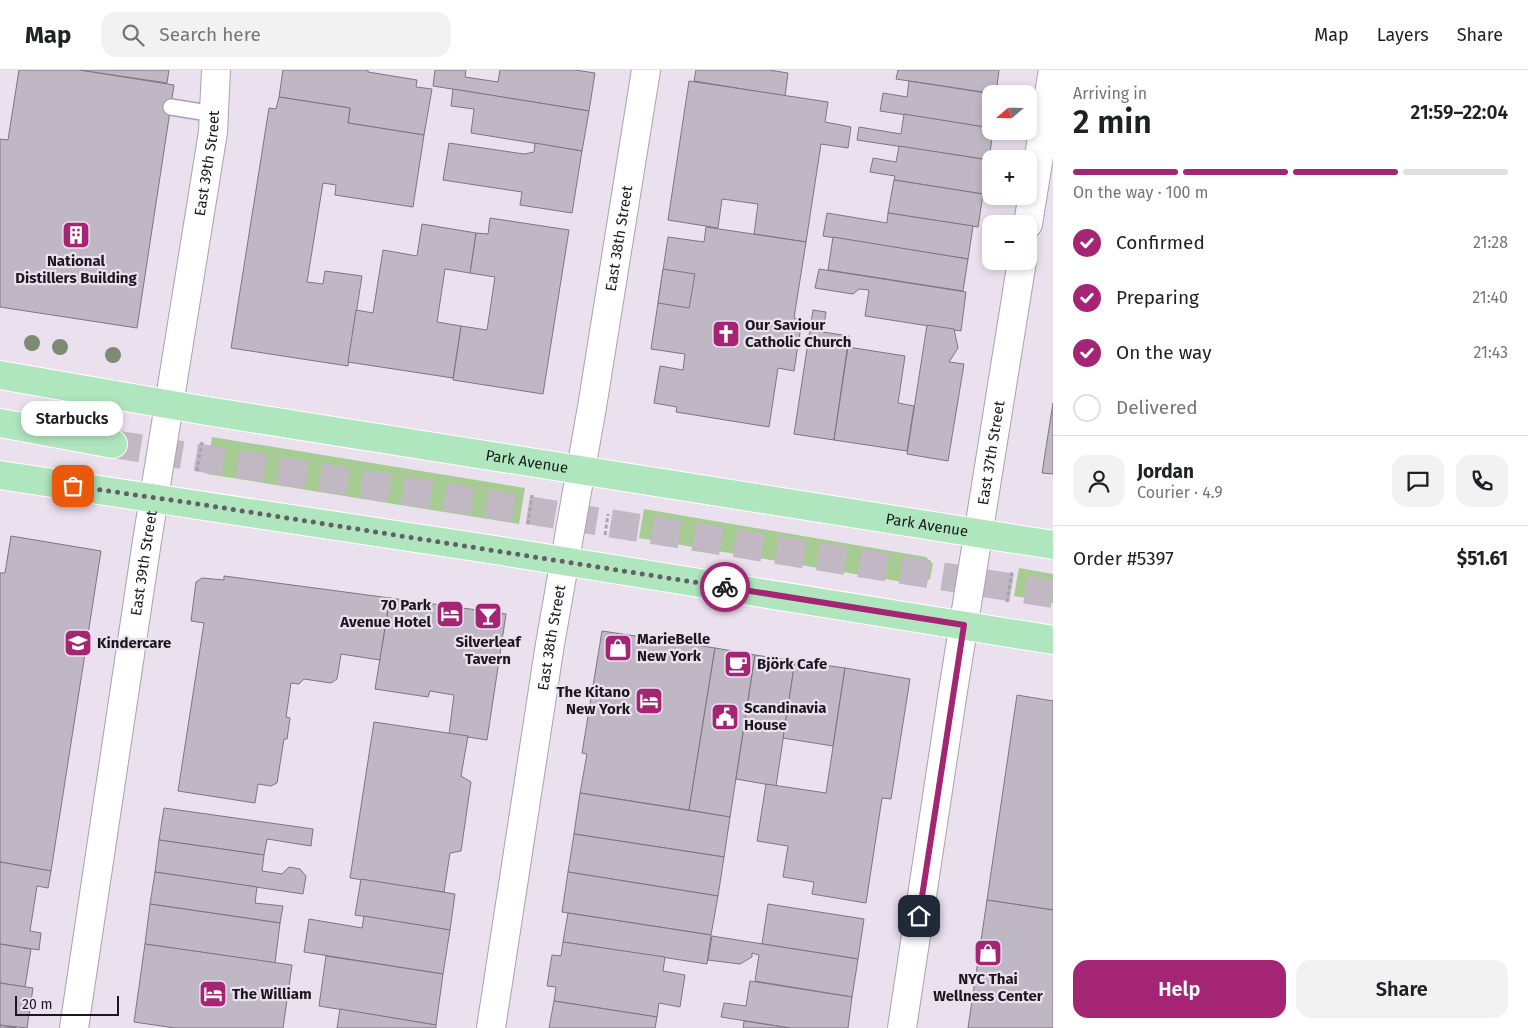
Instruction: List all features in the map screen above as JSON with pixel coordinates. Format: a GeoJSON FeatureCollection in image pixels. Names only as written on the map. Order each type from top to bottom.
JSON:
{"type":"FeatureCollection","features":[{"type":"Feature","properties":{"kind":"main road","name":"Park Avenue"},"geometry":{"type":"LineString","coordinates":[[0,375],[170,404],[1053,545]]}},
{"type":"Feature","properties":{"kind":"main road"},"geometry":{"type":"LineString","coordinates":[[0,423],[113,444]]}},
{"type":"Feature","properties":{"kind":"main road"},"geometry":{"type":"LineString","coordinates":[[0,475],[565,562],[1053,640]]}},
{"type":"Feature","properties":{"kind":"street","name":"East 39th Street"},"geometry":{"type":"LineString","coordinates":[[74,1028],[154,498],[213,132],[216,70]]}},
{"type":"Feature","properties":{"kind":"street","name":"East 38th Street"},"geometry":{"type":"LineString","coordinates":[[491,1028],[646,70]]}},
{"type":"Feature","properties":{"kind":"street"},"geometry":{"type":"LineString","coordinates":[[1029,215],[1053,70]]}},
{"type":"Feature","properties":{"kind":"street","name":"East 37th Street"},"geometry":{"type":"LineString","coordinates":[[902,1028],[1021,270]]}},
{"type":"Feature","properties":{"kind":"lane"},"geometry":{"type":"LineString","coordinates":[[171,107],[214,114]]}},
{"type":"Feature","properties":{"kind":"path"},"geometry":{"type":"LineString","coordinates":[[197,471],[202,438]]}},
{"type":"Feature","properties":{"kind":"path"},"geometry":{"type":"LineString","coordinates":[[527,528],[533,492]]}},
{"type":"Feature","properties":{"kind":"path"},"geometry":{"type":"LineString","coordinates":[[604,541],[608,513]]}},
{"type":"Feature","properties":{"kind":"path"},"geometry":{"type":"LineString","coordinates":[[1007,604],[1013,568]]}},
{"type":"Feature","properties":{"kind":"green space"},"geometry":{"type":"Polygon","coordinates":[[[212,437],[525,488],[519,524],[207,474],[212,437]]]}},
{"type":"Feature","properties":{"kind":"green space"},"geometry":{"type":"Polygon","coordinates":[[[644,509],[926,557],[933,564],[930,579],[921,585],[639,538],[644,509]]]}},
{"type":"Feature","properties":{"kind":"green space"},"geometry":{"type":"Polygon","coordinates":[[[1019,568],[1053,574],[1053,603],[1014,596],[1019,568]]]}},
{"type":"Feature","properties":{"kind":"building","name":"National Distillers Building"},"geometry":{"type":"Polygon","coordinates":[[[19,70],[80,70],[174,85],[137,328],[0,307],[0,139],[8,140],[19,70]]]}},
{"type":"Feature","properties":{"kind":"building"},"geometry":{"type":"Polygon","coordinates":[[[80,70],[169,70],[167,83],[80,70]]]}},
{"type":"Feature","properties":{"kind":"building"},"geometry":{"type":"Polygon","coordinates":[[[283,70],[368,70],[368,72],[417,80],[416,87],[432,89],[424,135],[348,123],[350,108],[279,97],[283,70]]]}},
{"type":"Feature","properties":{"kind":"building"},"geometry":{"type":"Polygon","coordinates":[[[435,70],[466,70],[465,77],[498,82],[500,70],[575,70],[595,73],[589,111],[433,86],[435,70]]]}},
{"type":"Feature","properties":{"kind":"building"},"geometry":{"type":"Polygon","coordinates":[[[696,70],[769,70],[788,73],[785,96],[694,81],[696,70]]]}},
{"type":"Feature","properties":{"kind":"building"},"geometry":{"type":"Polygon","coordinates":[[[898,70],[999,70],[997,85],[982,85],[982,92],[896,79],[898,70]]]}},
{"type":"Feature","properties":{"kind":"building"},"geometry":{"type":"Polygon","coordinates":[[[689,81],[828,102],[825,122],[851,127],[848,148],[821,144],[806,242],[754,234],[758,204],[722,199],[718,228],[668,220],[689,81]]]}},
{"type":"Feature","properties":{"kind":"building"},"geometry":{"type":"Polygon","coordinates":[[[909,81],[982,92],[982,127],[880,111],[883,93],[907,97],[909,81]]]}},
{"type":"Feature","properties":{"kind":"building"},"geometry":{"type":"Polygon","coordinates":[[[453,89],[589,111],[582,151],[471,133],[474,109],[451,106],[453,89]]]}},
{"type":"Feature","properties":{"kind":"building"},"geometry":{"type":"Polygon","coordinates":[[[279,97],[350,108],[348,123],[424,135],[413,207],[335,195],[336,185],[323,183],[307,282],[323,284],[325,271],[362,276],[348,366],[231,348],[269,108],[276,109],[279,97]]]}},
{"type":"Feature","properties":{"kind":"building"},"geometry":{"type":"Polygon","coordinates":[[[904,114],[982,127],[982,140],[992,140],[990,150],[982,150],[982,159],[857,140],[859,127],[901,134],[904,114]]]}},
{"type":"Feature","properties":{"kind":"building"},"geometry":{"type":"Polygon","coordinates":[[[449,143],[524,154],[534,152],[535,143],[582,151],[572,213],[520,205],[522,192],[443,180],[449,143]]]}},
{"type":"Feature","properties":{"kind":"building"},"geometry":{"type":"Polygon","coordinates":[[[899,146],[982,159],[982,194],[894,180],[895,176],[870,172],[873,158],[896,162],[899,146]]]}},
{"type":"Feature","properties":{"kind":"building"},"geometry":{"type":"Polygon","coordinates":[[[894,180],[982,194],[978,227],[888,213],[894,180]]]}},
{"type":"Feature","properties":{"kind":"building"},"geometry":{"type":"Polygon","coordinates":[[[827,213],[887,223],[888,213],[973,226],[968,259],[823,236],[827,213]]]}},
{"type":"Feature","properties":{"kind":"building"},"geometry":{"type":"Polygon","coordinates":[[[490,218],[569,230],[543,394],[453,380],[461,326],[487,330],[495,277],[470,273],[476,233],[488,234],[490,218]]]}},
{"type":"Feature","properties":{"kind":"building"},"geometry":{"type":"Polygon","coordinates":[[[422,224],[476,233],[470,273],[445,269],[437,322],[461,326],[453,378],[348,362],[356,310],[373,313],[383,250],[417,256],[422,224]]]}},
{"type":"Feature","properties":{"kind":"building","name":"Our Saviour Catholic Church"},"geometry":{"type":"Polygon","coordinates":[[[706,227],[806,242],[794,318],[802,320],[794,371],[778,368],[769,427],[676,412],[677,407],[654,403],[660,366],[683,370],[685,354],[651,349],[668,237],[704,242],[706,227]]]}},
{"type":"Feature","properties":{"kind":"building"},"geometry":{"type":"Polygon","coordinates":[[[833,237],[968,259],[963,291],[828,270],[833,237]]]}},
{"type":"Feature","properties":{"kind":"building"},"geometry":{"type":"Polygon","coordinates":[[[663,269],[695,274],[689,308],[658,303],[663,269]]]}},
{"type":"Feature","properties":{"kind":"building"},"geometry":{"type":"Polygon","coordinates":[[[819,269],[966,292],[961,331],[865,316],[869,290],[859,289],[853,294],[815,288],[819,269]]]}},
{"type":"Feature","properties":{"kind":"building"},"geometry":{"type":"Polygon","coordinates":[[[813,310],[826,312],[823,332],[849,336],[834,440],[794,434],[813,310]]]}},
{"type":"Feature","properties":{"kind":"building"},"geometry":{"type":"Polygon","coordinates":[[[927,325],[954,329],[958,348],[949,362],[964,364],[948,461],[907,454],[927,325]]]}},
{"type":"Feature","properties":{"kind":"building"},"geometry":{"type":"Polygon","coordinates":[[[848,347],[905,356],[898,403],[914,406],[907,451],[834,440],[848,347]]]}},
{"type":"Feature","properties":{"kind":"building"},"geometry":{"type":"Polygon","coordinates":[[[1053,403],[1053,474],[1042,473],[1053,403]]]}},
{"type":"Feature","properties":{"kind":"building"},"geometry":{"type":"Polygon","coordinates":[[[11,536],[101,551],[51,871],[0,862],[0,573],[5,573],[11,536]]]}},
{"type":"Feature","properties":{"kind":"building"},"geometry":{"type":"Polygon","coordinates":[[[224,576],[390,598],[380,660],[341,654],[337,679],[331,683],[304,679],[299,684],[291,683],[286,717],[290,718],[287,739],[284,739],[277,783],[271,786],[258,784],[255,803],[178,791],[204,623],[191,621],[196,582],[202,578],[224,580],[224,576]]]}},
{"type":"Feature","properties":{"kind":"building"},"geometry":{"type":"Polygon","coordinates":[[[390,598],[506,614],[487,740],[449,734],[454,695],[430,691],[428,697],[375,689],[390,598]]]}},
{"type":"Feature","properties":{"kind":"building","name":"The Kitano New York"},"geometry":{"type":"Polygon","coordinates":[[[602,631],[715,648],[689,810],[580,793],[587,754],[582,753],[602,631]]]}},
{"type":"Feature","properties":{"kind":"building","name":"Scandinavia House"},"geometry":{"type":"Polygon","coordinates":[[[715,648],[755,655],[730,817],[689,810],[715,648]]]}},
{"type":"Feature","properties":{"kind":"building"},"geometry":{"type":"Polygon","coordinates":[[[755,655],[795,661],[776,786],[736,779],[755,655]]]}},
{"type":"Feature","properties":{"kind":"building"},"geometry":{"type":"Polygon","coordinates":[[[795,661],[845,668],[833,746],[783,738],[795,661]]]}},
{"type":"Feature","properties":{"kind":"building"},"geometry":{"type":"Polygon","coordinates":[[[845,668],[910,679],[891,799],[882,798],[866,903],[812,894],[814,882],[783,877],[788,846],[757,841],[766,784],[826,793],[845,668]]]}},
{"type":"Feature","properties":{"kind":"building"},"geometry":{"type":"Polygon","coordinates":[[[1017,695],[1053,701],[1053,910],[987,900],[1017,695]]]}},
{"type":"Feature","properties":{"kind":"building"},"geometry":{"type":"Polygon","coordinates":[[[374,722],[468,736],[461,776],[471,782],[461,851],[450,853],[444,892],[350,878],[374,722]]]}},
{"type":"Feature","properties":{"kind":"building"},"geometry":{"type":"Polygon","coordinates":[[[580,793],[730,817],[724,857],[574,834],[580,793]]]}},
{"type":"Feature","properties":{"kind":"building"},"geometry":{"type":"Polygon","coordinates":[[[164,808],[313,829],[311,846],[267,839],[264,855],[159,840],[164,808]]]}},
{"type":"Feature","properties":{"kind":"building"},"geometry":{"type":"Polygon","coordinates":[[[574,834],[724,857],[718,896],[568,872],[574,834]]]}},
{"type":"Feature","properties":{"kind":"building"},"geometry":{"type":"Polygon","coordinates":[[[159,840],[264,855],[262,871],[282,874],[289,867],[300,869],[306,876],[303,894],[155,872],[159,840]]]}},
{"type":"Feature","properties":{"kind":"building"},"geometry":{"type":"Polygon","coordinates":[[[0,862],[51,871],[48,888],[37,886],[30,931],[41,933],[39,950],[0,944],[0,862]]]}},
{"type":"Feature","properties":{"kind":"building"},"geometry":{"type":"Polygon","coordinates":[[[155,872],[257,887],[255,903],[283,906],[280,923],[150,904],[155,872]]]}},
{"type":"Feature","properties":{"kind":"building"},"geometry":{"type":"Polygon","coordinates":[[[568,872],[718,896],[711,935],[562,912],[568,872]]]}},
{"type":"Feature","properties":{"kind":"building"},"geometry":{"type":"Polygon","coordinates":[[[361,879],[455,894],[450,930],[355,915],[361,879]]]}},
{"type":"Feature","properties":{"kind":"building"},"geometry":{"type":"Polygon","coordinates":[[[987,900],[1053,910],[1053,1028],[968,1028],[987,900]]]}},
{"type":"Feature","properties":{"kind":"building"},"geometry":{"type":"Polygon","coordinates":[[[150,904],[280,923],[275,963],[145,944],[150,904]]]}},
{"type":"Feature","properties":{"kind":"building"},"geometry":{"type":"Polygon","coordinates":[[[768,904],[864,919],[858,959],[762,944],[768,904]]]}},
{"type":"Feature","properties":{"kind":"building"},"geometry":{"type":"Polygon","coordinates":[[[568,913],[711,935],[707,964],[563,942],[568,913]]]}},
{"type":"Feature","properties":{"kind":"building"},"geometry":{"type":"Polygon","coordinates":[[[364,916],[450,930],[443,974],[304,952],[309,919],[362,928],[364,916]]]}},
{"type":"Feature","properties":{"kind":"building"},"geometry":{"type":"Polygon","coordinates":[[[712,936],[858,959],[852,997],[755,981],[759,955],[752,953],[752,957],[740,964],[708,960],[712,936]]]}},
{"type":"Feature","properties":{"kind":"building"},"geometry":{"type":"Polygon","coordinates":[[[563,942],[665,957],[663,971],[685,975],[680,1007],[659,1003],[657,1017],[554,1001],[556,987],[547,986],[552,955],[561,956],[563,942]]]}},
{"type":"Feature","properties":{"kind":"building"},"geometry":{"type":"Polygon","coordinates":[[[0,944],[31,949],[25,987],[0,983],[0,944]]]}},
{"type":"Feature","properties":{"kind":"building","name":"The William"},"geometry":{"type":"Polygon","coordinates":[[[145,944],[292,965],[283,1028],[175,1028],[134,1022],[145,944]]]}},
{"type":"Feature","properties":{"kind":"building"},"geometry":{"type":"Polygon","coordinates":[[[326,956],[443,974],[436,1025],[319,1006],[326,956]]]}},
{"type":"Feature","properties":{"kind":"building"},"geometry":{"type":"Polygon","coordinates":[[[750,981],[852,997],[848,1028],[790,1028],[721,1017],[724,1003],[746,1006],[750,981]]]}},
{"type":"Feature","properties":{"kind":"building"},"geometry":{"type":"Polygon","coordinates":[[[0,983],[33,988],[27,1028],[0,1025],[0,983]]]}},
{"type":"Feature","properties":{"kind":"building"},"geometry":{"type":"Polygon","coordinates":[[[554,1001],[657,1017],[655,1028],[549,1028],[554,1001]]]}},
{"type":"Feature","properties":{"kind":"building"},"geometry":{"type":"Polygon","coordinates":[[[340,1009],[436,1025],[436,1028],[337,1028],[340,1009]]]}},
{"type":"Feature","properties":{"kind":"building"},"geometry":{"type":"Polygon","coordinates":[[[744,1021],[790,1028],[743,1028],[744,1021]]]}},
{"type":"Feature","properties":{"kind":"building"},"geometry":{"type":"Polygon","coordinates":[[[0,1025],[17,1028],[0,1028],[0,1025]]]}},
{"type":"Feature","properties":{"kind":"tunnel"},"geometry":{"type":"LineString","coordinates":[[113,444],[1053,594]]}},
{"type":"Feature","properties":{"kind":"way so far"},"geometry":{"type":"LineString","coordinates":[[73,486],[600,566],[725,587]]}},
{"type":"Feature","properties":{"kind":"place","name":"National Distillers Building"},"geometry":{"type":"Point","coordinates":[76,235]}},
{"type":"Feature","properties":{"kind":"place","name":"Our Saviour Catholic Church"},"geometry":{"type":"Point","coordinates":[726,334]}},
{"type":"Feature","properties":{"kind":"place","name":"Starbucks"},"geometry":{"type":"Point","coordinates":[73,486]}},
{"type":"Feature","properties":{"kind":"place","name":"70 Park Avenue Hotel"},"geometry":{"type":"Point","coordinates":[450,614]}},
{"type":"Feature","properties":{"kind":"place","name":"Silverleaf Tavern"},"geometry":{"type":"Point","coordinates":[488,616]}},
{"type":"Feature","properties":{"kind":"place","name":"Kindercare"},"geometry":{"type":"Point","coordinates":[78,643]}},
{"type":"Feature","properties":{"kind":"place","name":"MarieBelle New York"},"geometry":{"type":"Point","coordinates":[618,648]}},
{"type":"Feature","properties":{"kind":"place","name":"Björk Cafe"},"geometry":{"type":"Point","coordinates":[738,664]}},
{"type":"Feature","properties":{"kind":"place","name":"The Kitano New York"},"geometry":{"type":"Point","coordinates":[649,701]}},
{"type":"Feature","properties":{"kind":"place","name":"Scandinavia House"},"geometry":{"type":"Point","coordinates":[725,717]}},
{"type":"Feature","properties":{"kind":"place","name":"NYC Thai Wellness Center"},"geometry":{"type":"Point","coordinates":[988,953]}},
{"type":"Feature","properties":{"kind":"place","name":"The William"},"geometry":{"type":"Point","coordinates":[213,994]}},
{"type":"Feature","properties":{"kind":"route"},"geometry":{"type":"LineString","coordinates":[[725,587],[964,625],[919,916]]}}]}
